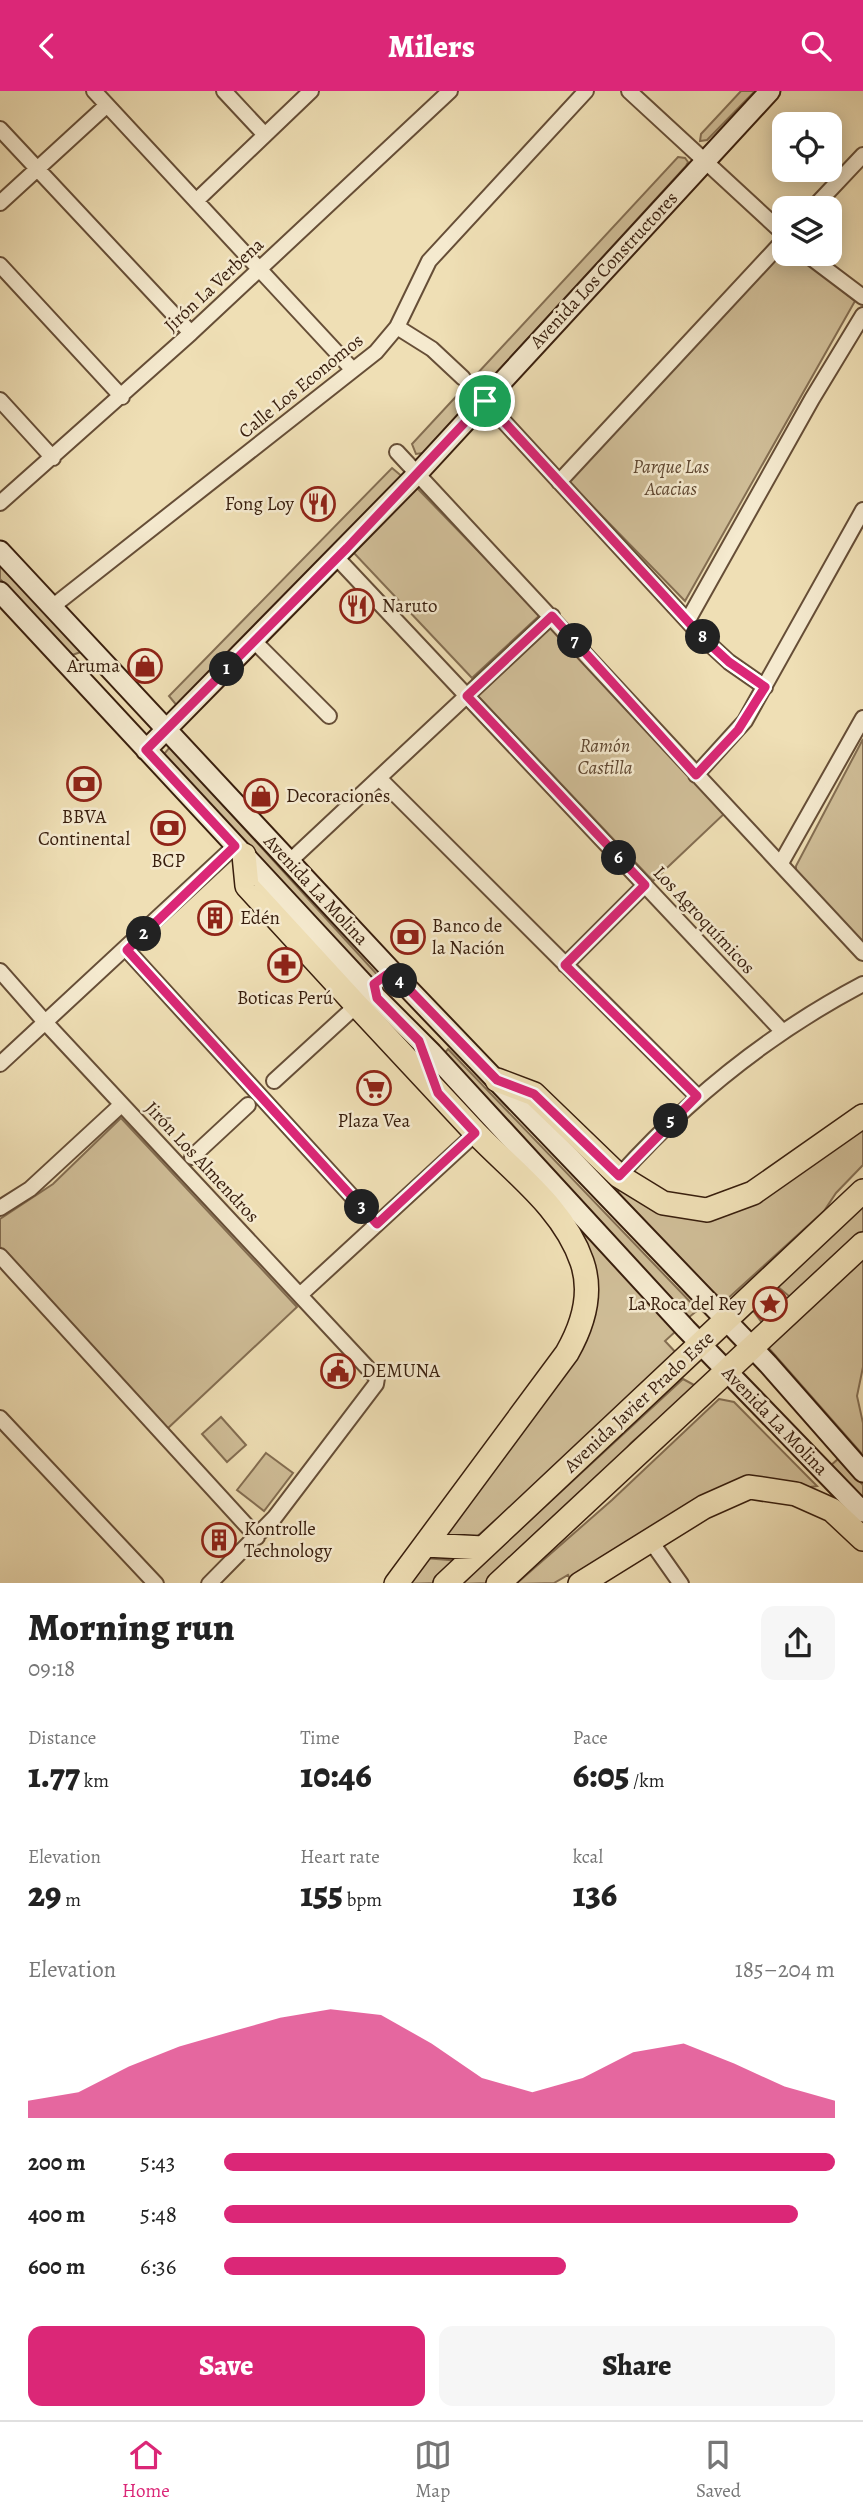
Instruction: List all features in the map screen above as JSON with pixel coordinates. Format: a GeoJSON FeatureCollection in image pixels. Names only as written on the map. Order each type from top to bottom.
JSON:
{"type":"FeatureCollection","features":[{"type":"Feature","properties":{"kind":"main road","name":"Avenida Los Constructores"},"geometry":{"type":"LineString","coordinates":[[146,750],[418,473],[769,91]]}},
{"type":"Feature","properties":{"kind":"main road","name":"Avenida La Molina"},"geometry":{"type":"LineString","coordinates":[[0,551],[400,980],[751,1348],[863,1472]]}},
{"type":"Feature","properties":{"kind":"main road","name":"Avenida La Molina"},"geometry":{"type":"LineString","coordinates":[[0,592],[240,851]]}},
{"type":"Feature","properties":{"kind":"main road"},"geometry":{"type":"LineString","coordinates":[[69,664],[83,664],[88,659],[87,645]]}},
{"type":"Feature","properties":{"kind":"main road"},"geometry":{"type":"LineString","coordinates":[[126,727],[146,707]]}},
{"type":"Feature","properties":{"kind":"main road"},"geometry":{"type":"LineString","coordinates":[[240,851],[247,886],[367,1002],[438,1093],[475,1133],[515,1158],[570,1235],[583,1264],[586,1299],[581,1327],[567,1353],[397,1583]]}},
{"type":"Feature","properties":{"kind":"main road"},"geometry":{"type":"LineString","coordinates":[[367,1002],[379,978],[386,975],[400,980]]}},
{"type":"Feature","properties":{"kind":"main road","name":"Avenida La Molina"},"geometry":{"type":"LineString","coordinates":[[367,1002],[419,1041],[515,1158],[701,1344],[863,1512]]}},
{"type":"Feature","properties":{"kind":"main road"},"geometry":{"type":"LineString","coordinates":[[419,1041],[438,1093]]}},
{"type":"Feature","properties":{"kind":"main road"},"geometry":{"type":"LineString","coordinates":[[497,1080],[534,1094],[619,1176],[663,1203],[707,1210],[753,1193],[863,1116]]}},
{"type":"Feature","properties":{"kind":"main road","name":"Avenida Javier Prado Este"},"geometry":{"type":"LineString","coordinates":[[446,1583],[863,1191]]}},
{"type":"Feature","properties":{"kind":"main road","name":"Avenida Javier Prado Este"},"geometry":{"type":"LineString","coordinates":[[499,1583],[863,1244]]}},
{"type":"Feature","properties":{"kind":"main road"},"geometry":{"type":"LineString","coordinates":[[818,1466],[823,1454],[840,1446]]}},
{"type":"Feature","properties":{"kind":"main road"},"geometry":{"type":"LineString","coordinates":[[582,1583],[730,1493],[749,1487],[796,1494],[832,1510],[863,1539]]}},
{"type":"Feature","properties":{"kind":"main road"},"geometry":{"type":"LineString","coordinates":[[425,1545],[483,1548]]}},
{"type":"Feature","properties":{"kind":"street"},"geometry":{"type":"LineString","coordinates":[[94,91],[353,370]]}},
{"type":"Feature","properties":{"kind":"street"},"geometry":{"type":"LineString","coordinates":[[224,91],[265,135]]}},
{"type":"Feature","properties":{"kind":"street"},"geometry":{"type":"LineString","coordinates":[[196,201],[311,91]]}},
{"type":"Feature","properties":{"kind":"street","name":"Jirón La Verbena"},"geometry":{"type":"LineString","coordinates":[[0,503],[122,397],[450,91]]}},
{"type":"Feature","properties":{"kind":"street","name":"Calle Los Economos"},"geometry":{"type":"LineString","coordinates":[[52,607],[376,352],[397,327],[429,261],[586,91]]}},
{"type":"Feature","properties":{"kind":"street"},"geometry":{"type":"LineString","coordinates":[[629,91],[772,223]]}},
{"type":"Feature","properties":{"kind":"street"},"geometry":{"type":"LineString","coordinates":[[0,203],[107,105]]}},
{"type":"Feature","properties":{"kind":"street"},"geometry":{"type":"LineString","coordinates":[[0,129],[191,333]]}},
{"type":"Feature","properties":{"kind":"street"},"geometry":{"type":"LineString","coordinates":[[824,196],[863,155]]}},
{"type":"Feature","properties":{"kind":"street"},"geometry":{"type":"LineString","coordinates":[[559,482],[772,253]]}},
{"type":"Feature","properties":{"kind":"street"},"geometry":{"type":"LineString","coordinates":[[0,265],[122,397]]}},
{"type":"Feature","properties":{"kind":"street"},"geometry":{"type":"LineString","coordinates":[[822,266],[863,297]]}},
{"type":"Feature","properties":{"kind":"street"},"geometry":{"type":"LineString","coordinates":[[688,620],[863,315]]}},
{"type":"Feature","properties":{"kind":"street"},"geometry":{"type":"LineString","coordinates":[[397,327],[432,349],[463,378]]}},
{"type":"Feature","properties":{"kind":"street"},"geometry":{"type":"LineString","coordinates":[[0,400],[53,458]]}},
{"type":"Feature","properties":{"kind":"street"},"geometry":{"type":"LineString","coordinates":[[485,401],[729,662],[765,687]]}},
{"type":"Feature","properties":{"kind":"street"},"geometry":{"type":"LineString","coordinates":[[397,452],[863,953]]}},
{"type":"Feature","properties":{"kind":"street"},"geometry":{"type":"LineString","coordinates":[[696,775],[738,730],[765,687],[863,510]]}},
{"type":"Feature","properties":{"kind":"street","name":"Los Agroquímicos"},"geometry":{"type":"LineString","coordinates":[[337,558],[783,1033]]}},
{"type":"Feature","properties":{"kind":"street"},"geometry":{"type":"LineString","coordinates":[[290,861],[552,616]]}},
{"type":"Feature","properties":{"kind":"street"},"geometry":{"type":"LineString","coordinates":[[254,641],[328,716]]}},
{"type":"Feature","properties":{"kind":"street"},"geometry":{"type":"LineString","coordinates":[[781,863],[863,718]]}},
{"type":"Feature","properties":{"kind":"street"},"geometry":{"type":"LineString","coordinates":[[379,778],[697,1096]]}},
{"type":"Feature","properties":{"kind":"street"},"geometry":{"type":"LineString","coordinates":[[0,1064],[240,851]]}},
{"type":"Feature","properties":{"kind":"street"},"geometry":{"type":"LineString","coordinates":[[565,965],[645,885]]}},
{"type":"Feature","properties":{"kind":"street"},"geometry":{"type":"LineString","coordinates":[[127,950],[377,1224]]}},
{"type":"Feature","properties":{"kind":"street","name":"Jirón Los Almendros"},"geometry":{"type":"LineString","coordinates":[[0,971],[121,1105],[377,1378],[318,1462],[257,1538]]}},
{"type":"Feature","properties":{"kind":"street"},"geometry":{"type":"LineString","coordinates":[[619,1176],[697,1096],[783,1033],[863,984]]}},
{"type":"Feature","properties":{"kind":"street"},"geometry":{"type":"LineString","coordinates":[[274,1081],[367,1002]]}},
{"type":"Feature","properties":{"kind":"street"},"geometry":{"type":"LineString","coordinates":[[0,1207],[30,1189],[121,1105]]}},
{"type":"Feature","properties":{"kind":"street"},"geometry":{"type":"LineString","coordinates":[[192,1157],[248,1105]]}},
{"type":"Feature","properties":{"kind":"street"},"geometry":{"type":"LineString","coordinates":[[301,1294],[475,1133]]}},
{"type":"Feature","properties":{"kind":"street"},"geometry":{"type":"LineString","coordinates":[[0,1256],[257,1538],[210,1583]]}},
{"type":"Feature","properties":{"kind":"street"},"geometry":{"type":"LineString","coordinates":[[0,1418],[155,1583]]}},
{"type":"Feature","properties":{"kind":"street"},"geometry":{"type":"LineString","coordinates":[[650,1540],[680,1583]]}},
{"type":"Feature","properties":{"kind":"green space"},"geometry":{"type":"Polygon","coordinates":[[[741,91],[755,91],[707,140],[700,141],[701,134],[741,91]]]}},
{"type":"Feature","properties":{"kind":"green space"},"geometry":{"type":"Polygon","coordinates":[[[678,157],[685,158],[688,162],[686,166],[423,453],[416,454],[412,444],[678,157]]]}},
{"type":"Feature","properties":{"kind":"green space","name":"Parque Las Acacias"},"geometry":{"type":"Polygon","coordinates":[[[772,261],[772,266],[812,266],[855,301],[685,601],[568,481],[772,261]]]}},
{"type":"Feature","properties":{"kind":"green space"},"geometry":{"type":"Polygon","coordinates":[[[392,468],[404,478],[178,707],[169,696],[392,468]]]}},
{"type":"Feature","properties":{"kind":"green space"},"geometry":{"type":"Polygon","coordinates":[[[417,488],[540,615],[472,678],[353,552],[417,488]]]}},
{"type":"Feature","properties":{"kind":"green space"},"geometry":{"type":"Polygon","coordinates":[[[0,562],[81,648],[81,652],[72,655],[0,579],[0,562]]]}},
{"type":"Feature","properties":{"kind":"green space","name":"Ramón Castilla"},"geometry":{"type":"Polygon","coordinates":[[[551,627],[726,812],[653,881],[478,696],[551,627]]]}},
{"type":"Feature","properties":{"kind":"green space"},"geometry":{"type":"Polygon","coordinates":[[[863,739],[863,947],[796,872],[796,866],[863,739]]]}},
{"type":"Feature","properties":{"kind":"green space"},"geometry":{"type":"Polygon","coordinates":[[[170,747],[392,991],[385,997],[164,754],[170,747]]]}},
{"type":"Feature","properties":{"kind":"green space"},"geometry":{"type":"Polygon","coordinates":[[[448,1049],[698,1310],[688,1318],[443,1055],[448,1049]]]}},
{"type":"Feature","properties":{"kind":"green space"},"geometry":{"type":"Polygon","coordinates":[[[121,1118],[297,1307],[167,1429],[0,1247],[0,1219],[53,1184],[121,1118]]]}},
{"type":"Feature","properties":{"kind":"green space"},"geometry":{"type":"Polygon","coordinates":[[[863,1129],[863,1165],[836,1193],[824,1211],[724,1302],[616,1199],[615,1194],[622,1188],[709,1217],[863,1129]]]}},
{"type":"Feature","properties":{"kind":"green space"},"geometry":{"type":"Polygon","coordinates":[[[863,1201],[863,1234],[790,1297],[777,1286],[863,1201]]]}},
{"type":"Feature","properties":{"kind":"green space"},"geometry":{"type":"Polygon","coordinates":[[[577,1221],[676,1331],[665,1341],[680,1357],[473,1540],[444,1536],[587,1328],[577,1221]]]}},
{"type":"Feature","properties":{"kind":"green space"},"geometry":{"type":"Polygon","coordinates":[[[863,1255],[863,1367],[857,1396],[863,1423],[863,1455],[766,1345],[863,1255]]]}},
{"type":"Feature","properties":{"kind":"green space"},"geometry":{"type":"Polygon","coordinates":[[[683,1379],[696,1386],[631,1443],[604,1475],[487,1583],[462,1583],[683,1379]]]}},
{"type":"Feature","properties":{"kind":"green space"},"geometry":{"type":"Polygon","coordinates":[[[719,1399],[734,1402],[817,1486],[797,1489],[749,1479],[570,1579],[568,1575],[554,1583],[517,1583],[612,1500],[719,1399]]]}},
{"type":"Feature","properties":{"kind":"green space"},"geometry":{"type":"Polygon","coordinates":[[[221,1417],[246,1445],[227,1462],[202,1434],[221,1417]]]}},
{"type":"Feature","properties":{"kind":"green space"},"geometry":{"type":"Polygon","coordinates":[[[266,1453],[293,1473],[264,1511],[237,1490],[266,1453]]]}},
{"type":"Feature","properties":{"kind":"green space"},"geometry":{"type":"Polygon","coordinates":[[[838,1459],[863,1485],[863,1500],[830,1466],[838,1459]]]}},
{"type":"Feature","properties":{"kind":"green space"},"geometry":{"type":"Polygon","coordinates":[[[424,1558],[461,1561],[437,1583],[405,1583],[424,1558]]]}},
{"type":"Feature","properties":{"kind":"shaded area"},"geometry":{"type":"Polygon","coordinates":[[[775,1288],[790,1301],[763,1324],[751,1308],[775,1288]]]}},
{"type":"Feature","properties":{"kind":"place","name":"Fong Loy"},"geometry":{"type":"Point","coordinates":[318,504]}},
{"type":"Feature","properties":{"kind":"place","name":"Naruto"},"geometry":{"type":"Point","coordinates":[357,606]}},
{"type":"Feature","properties":{"kind":"place","name":"Aruma"},"geometry":{"type":"Point","coordinates":[145,666]}},
{"type":"Feature","properties":{"kind":"place","name":"BBVA Continental"},"geometry":{"type":"Point","coordinates":[84,784]}},
{"type":"Feature","properties":{"kind":"place","name":"Decoraciones"},"geometry":{"type":"Point","coordinates":[261,796]}},
{"type":"Feature","properties":{"kind":"place","name":"BCP"},"geometry":{"type":"Point","coordinates":[168,828]}},
{"type":"Feature","properties":{"kind":"place","name":"Edén"},"geometry":{"type":"Point","coordinates":[215,918]}},
{"type":"Feature","properties":{"kind":"place","name":"Banco de la Nación"},"geometry":{"type":"Point","coordinates":[408,937]}},
{"type":"Feature","properties":{"kind":"place","name":"Boticas Perú"},"geometry":{"type":"Point","coordinates":[285,965]}},
{"type":"Feature","properties":{"kind":"place","name":"Plaza Vea"},"geometry":{"type":"Point","coordinates":[374,1088]}},
{"type":"Feature","properties":{"kind":"place","name":"La Roca del Rey"},"geometry":{"type":"Point","coordinates":[770,1304]}},
{"type":"Feature","properties":{"kind":"place","name":"DEMUNA"},"geometry":{"type":"Point","coordinates":[338,1371]}},
{"type":"Feature","properties":{"kind":"place","name":"Kontrolle Technology"},"geometry":{"type":"Point","coordinates":[219,1540]}},
{"type":"Feature","properties":{"kind":"route"},"geometry":{"type":"LineString","coordinates":[[485,401],[704,639],[729,662],[765,687],[738,730],[696,775],[552,616],[467,696],[645,885],[565,965],[697,1096],[619,1176],[534,1094],[517,1085],[497,1080],[400,980],[386,975],[374,984],[377,998],[419,1041],[438,1093],[475,1133],[377,1224],[127,950],[235,846],[146,750],[347,548],[485,401]]}}]}
